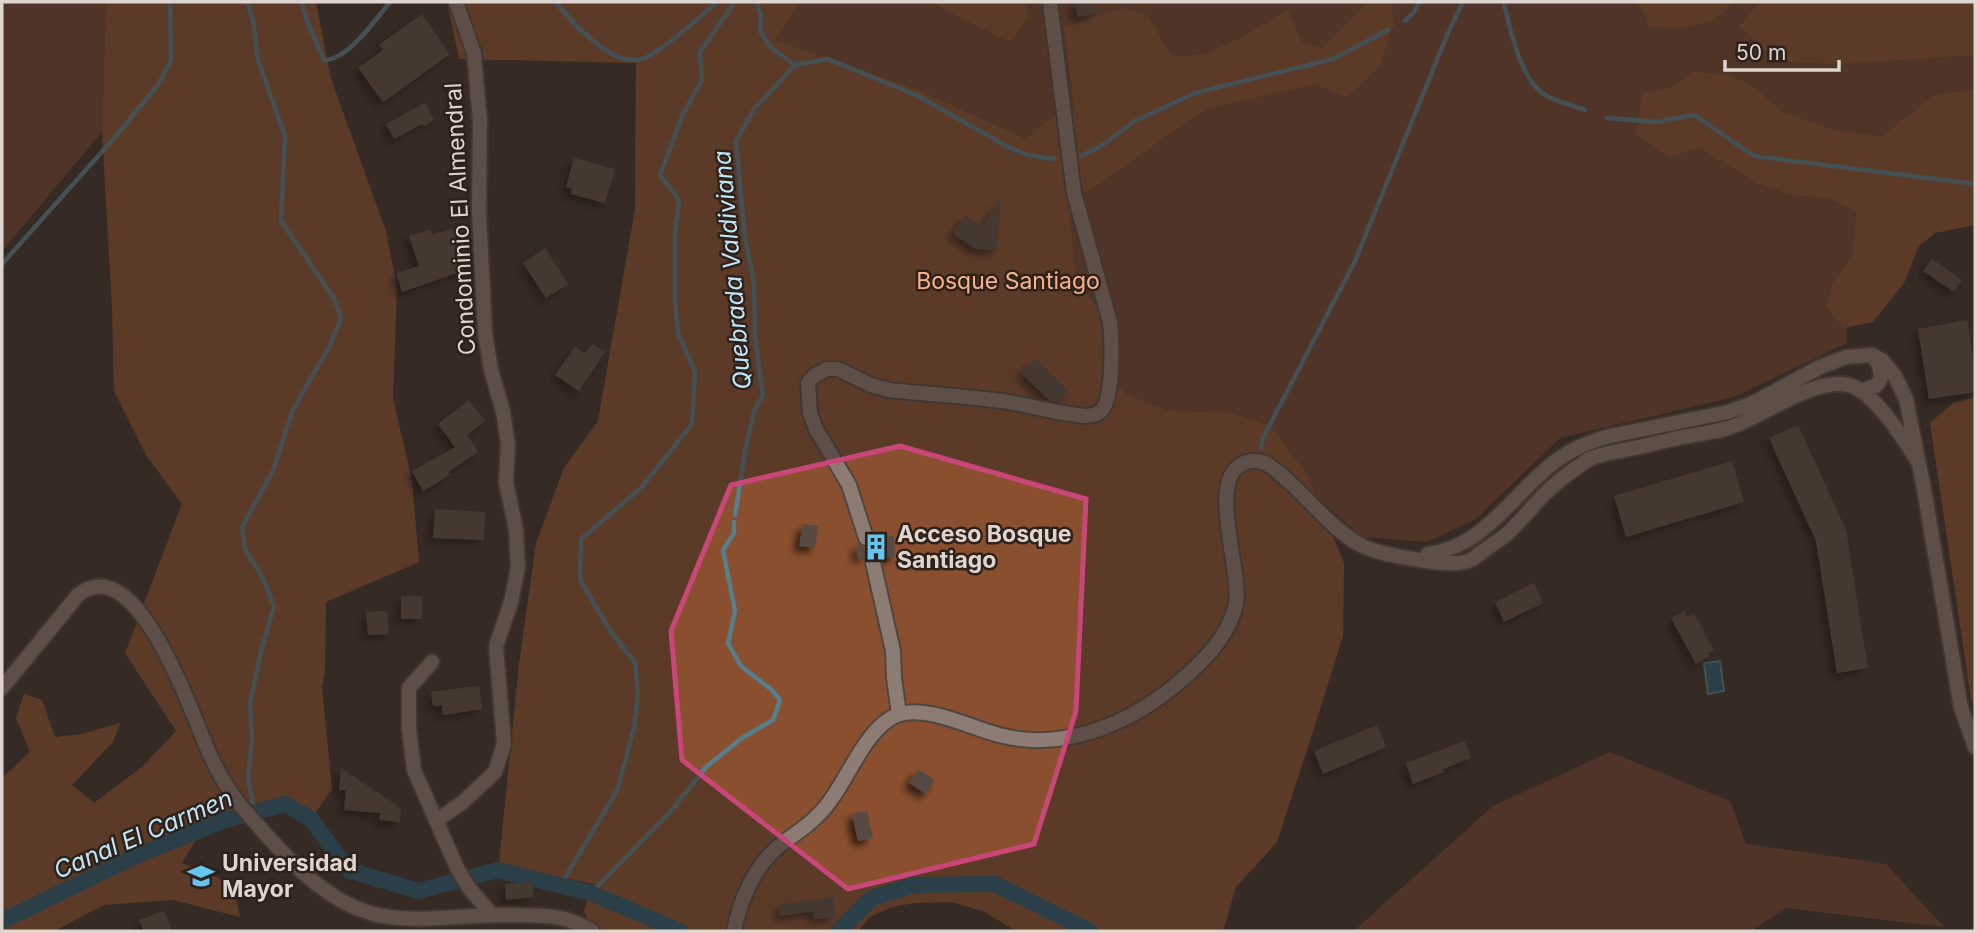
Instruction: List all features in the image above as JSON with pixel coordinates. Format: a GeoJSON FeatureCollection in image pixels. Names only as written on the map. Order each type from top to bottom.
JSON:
{"type":"FeatureCollection","features":[{"type":"Feature","properties":{"kind":"street","name":"Condominio El Almendral"},"geometry":{"type":"LineString","coordinates":[[436,821],[463,802],[495,772],[504,744],[496,646],[511,602],[518,567],[516,530],[506,482],[508,444],[485,332],[479,211],[481,122],[474,53],[456,2]]}},
{"type":"Feature","properties":{"kind":"street"},"geometry":{"type":"LineString","coordinates":[[866,538],[849,485],[816,429],[810,413],[808,383],[815,374],[827,369],[838,369],[871,385],[889,390],[1000,401],[1065,414],[1091,416],[1107,405],[1111,329],[1074,193],[1050,2]]}},
{"type":"Feature","properties":{"kind":"street"},"geometry":{"type":"LineString","coordinates":[[1861,391],[1876,386],[1881,378],[1879,365],[1872,355]]}},
{"type":"Feature","properties":{"kind":"street"},"geometry":{"type":"LineString","coordinates":[[1405,557],[1444,552],[1466,543],[1550,466],[1571,450],[1591,441],[1728,412],[1751,404],[1818,368],[1846,357],[1872,355],[1883,361],[1895,376],[1906,399],[1961,708],[1975,747]]}},
{"type":"Feature","properties":{"kind":"street"},"geometry":{"type":"LineString","coordinates":[[726,931],[736,924],[742,900],[763,864],[776,849],[818,816],[866,743],[876,731],[899,714],[916,712],[964,723],[1001,736],[1051,739],[1087,734],[1107,727],[1143,708],[1186,676],[1217,642],[1229,624],[1236,605],[1237,588],[1226,488],[1231,474],[1248,461],[1268,464],[1336,528],[1355,542],[1372,551],[1434,562],[1468,562],[1507,534],[1553,485],[1591,458],[1728,428],[1805,392],[1824,386],[1850,385],[1861,391],[1888,418],[1919,463]]}},
{"type":"Feature","properties":{"kind":"street"},"geometry":{"type":"LineString","coordinates":[[872,558],[893,651],[899,714]]}},
{"type":"Feature","properties":{"kind":"street"},"geometry":{"type":"LineString","coordinates":[[2,688],[78,594],[92,586],[109,587],[137,607],[155,635],[177,674],[212,760],[234,798],[308,876],[339,899],[383,916],[561,916],[592,931]]}},
{"type":"Feature","properties":{"kind":"street"},"geometry":{"type":"LineString","coordinates":[[432,662],[409,688],[409,728],[414,770],[457,868],[469,888],[492,915]]}},
{"type":"Feature","properties":{"kind":"highlighted area"},"geometry":{"type":"Polygon","coordinates":[[[900,446],[1086,499],[1076,711],[1034,844],[848,889],[682,760],[671,631],[731,485],[900,446]]]}},
{"type":"Feature","properties":{"kind":"green space"},"geometry":{"type":"Polygon","coordinates":[[[2,2],[106,2],[102,132],[2,251],[2,2]]]}},
{"type":"Feature","properties":{"kind":"green space"},"geometry":{"type":"Polygon","coordinates":[[[106,2],[316,2],[331,79],[386,231],[397,288],[393,398],[412,481],[419,562],[326,602],[325,671],[322,688],[332,789],[311,819],[284,804],[238,823],[217,805],[182,863],[233,884],[240,917],[173,900],[104,905],[54,931],[2,931],[2,778],[30,752],[16,718],[24,694],[42,700],[55,737],[82,734],[120,723],[113,742],[72,785],[94,803],[142,767],[176,731],[125,653],[182,504],[146,455],[114,391],[102,132],[106,2]]]}},
{"type":"Feature","properties":{"kind":"green space"},"geometry":{"type":"Polygon","coordinates":[[[447,2],[801,2],[774,40],[916,89],[1027,140],[1046,121],[1075,111],[1064,27],[1123,8],[1148,16],[1172,57],[1205,54],[1241,38],[1288,10],[1301,43],[1322,48],[1367,2],[1391,2],[1394,24],[1378,68],[1347,97],[1315,84],[1205,109],[1069,205],[1076,283],[1098,308],[1105,346],[1104,375],[1129,396],[1170,411],[1232,413],[1270,426],[1306,473],[1344,563],[1343,636],[1277,842],[1236,887],[1223,931],[1016,931],[983,911],[951,902],[914,903],[892,907],[870,917],[858,931],[591,931],[584,910],[594,884],[499,864],[519,665],[536,544],[564,468],[598,421],[635,210],[636,63],[459,59],[447,2]]]}},
{"type":"Feature","properties":{"kind":"green space","name":"Bosque Santiago"},"geometry":{"type":"Polygon","coordinates":[[[610,2],[1975,2],[1975,189],[1856,211],[1852,257],[1846,266],[1847,343],[1734,397],[1560,438],[1476,519],[1427,542],[1362,537],[1299,481],[594,884],[499,864],[519,665],[536,544],[564,468],[598,421],[635,210],[636,63],[610,2]]]}},
{"type":"Feature","properties":{"kind":"green space"},"geometry":{"type":"Polygon","coordinates":[[[930,2],[1027,2],[1027,20],[1009,42],[930,2]]]}},
{"type":"Feature","properties":{"kind":"green space"},"geometry":{"type":"Polygon","coordinates":[[[1635,2],[1733,2],[1721,15],[1705,23],[1665,27],[1648,26],[1642,9],[1635,2]]]}},
{"type":"Feature","properties":{"kind":"green space"},"geometry":{"type":"Polygon","coordinates":[[[1760,2],[1975,2],[1975,55],[1839,64],[1788,62],[1766,51],[1739,27],[1760,2]]]}},
{"type":"Feature","properties":{"kind":"green space"},"geometry":{"type":"Polygon","coordinates":[[[1694,72],[1725,74],[1751,85],[1783,112],[1833,130],[1882,137],[1938,94],[1975,90],[1975,225],[1935,233],[1919,246],[1904,283],[1873,322],[1844,328],[1826,307],[1833,282],[1852,257],[1856,211],[1828,198],[1791,195],[1757,183],[1699,147],[1669,157],[1636,134],[1642,93],[1671,88],[1694,72]]]}},
{"type":"Feature","properties":{"kind":"green space"},"geometry":{"type":"Polygon","coordinates":[[[1975,397],[1975,709],[1971,699],[1930,423],[1953,403],[1975,397]]]}},
{"type":"Feature","properties":{"kind":"green space"},"geometry":{"type":"Polygon","coordinates":[[[1610,752],[1730,801],[1746,844],[1886,864],[1944,927],[1786,908],[1751,931],[1350,931],[1356,929],[1493,806],[1610,752]]]}},
{"type":"Feature","properties":{"kind":"water"},"geometry":{"type":"Polygon","coordinates":[[[1720,661],[1724,691],[1708,694],[1704,663],[1720,661]]]}},
{"type":"Feature","properties":{"kind":"building"},"geometry":{"type":"Polygon","coordinates":[[[1074,2],[1093,2],[1096,13],[1078,17],[1074,2]]]}},
{"type":"Feature","properties":{"kind":"building"},"geometry":{"type":"Polygon","coordinates":[[[422,14],[450,54],[383,102],[358,68],[383,50],[379,45],[422,14]]]}},
{"type":"Feature","properties":{"kind":"building"},"geometry":{"type":"Polygon","coordinates":[[[425,103],[434,120],[394,139],[386,124],[425,103]]]}},
{"type":"Feature","properties":{"kind":"building"},"geometry":{"type":"Polygon","coordinates":[[[574,158],[615,169],[605,203],[571,194],[572,189],[566,187],[574,158]]]}},
{"type":"Feature","properties":{"kind":"building"},"geometry":{"type":"Polygon","coordinates":[[[1001,198],[997,250],[976,249],[953,234],[965,215],[983,226],[1001,198]]]}},
{"type":"Feature","properties":{"kind":"building"},"geometry":{"type":"Polygon","coordinates":[[[462,227],[465,238],[456,240],[465,270],[402,292],[396,273],[419,266],[409,236],[430,229],[432,234],[462,227]]]}},
{"type":"Feature","properties":{"kind":"building"},"geometry":{"type":"Polygon","coordinates":[[[545,248],[568,284],[546,298],[523,263],[545,248]]]}},
{"type":"Feature","properties":{"kind":"building"},"geometry":{"type":"Polygon","coordinates":[[[1932,259],[1962,280],[1954,292],[1923,271],[1932,259]]]}},
{"type":"Feature","properties":{"kind":"building"},"geometry":{"type":"Polygon","coordinates":[[[1967,320],[1975,371],[1975,392],[1929,399],[1918,329],[1967,320]]]}},
{"type":"Feature","properties":{"kind":"building"},"geometry":{"type":"Polygon","coordinates":[[[592,344],[605,352],[579,391],[555,375],[575,347],[585,353],[592,344]]]}},
{"type":"Feature","properties":{"kind":"building"},"geometry":{"type":"Polygon","coordinates":[[[1035,358],[1069,391],[1058,402],[1050,401],[1021,373],[1035,358]]]}},
{"type":"Feature","properties":{"kind":"building"},"geometry":{"type":"Polygon","coordinates":[[[469,400],[485,421],[467,435],[478,452],[448,472],[450,475],[423,491],[412,471],[455,447],[438,424],[469,400]]]}},
{"type":"Feature","properties":{"kind":"building"},"geometry":{"type":"Polygon","coordinates":[[[1798,425],[1846,530],[1868,668],[1837,673],[1816,541],[1769,438],[1798,425]]]}},
{"type":"Feature","properties":{"kind":"building"},"geometry":{"type":"Polygon","coordinates":[[[1732,461],[1744,502],[1626,537],[1614,496],[1732,461]]]}},
{"type":"Feature","properties":{"kind":"building"},"geometry":{"type":"Polygon","coordinates":[[[435,509],[485,512],[484,540],[433,538],[435,509]]]}},
{"type":"Feature","properties":{"kind":"building"},"geometry":{"type":"Polygon","coordinates":[[[803,524],[818,526],[815,548],[799,546],[803,524]]]}},
{"type":"Feature","properties":{"kind":"building","name":"Acceso Bosque Santiago"},"geometry":{"type":"Polygon","coordinates":[[[894,536],[895,557],[882,557],[879,551],[871,549],[865,551],[863,558],[858,559],[857,542],[868,547],[874,544],[875,537],[894,536]]]}},
{"type":"Feature","properties":{"kind":"building"},"geometry":{"type":"Polygon","coordinates":[[[1534,583],[1543,603],[1504,622],[1495,602],[1534,583]]]}},
{"type":"Feature","properties":{"kind":"building"},"geometry":{"type":"Polygon","coordinates":[[[401,596],[422,596],[422,619],[401,619],[401,596]]]}},
{"type":"Feature","properties":{"kind":"building"},"geometry":{"type":"Polygon","coordinates":[[[387,611],[389,634],[368,635],[366,612],[387,611]]]}},
{"type":"Feature","properties":{"kind":"building"},"geometry":{"type":"Polygon","coordinates":[[[1685,611],[1688,617],[1694,614],[1714,650],[1708,653],[1710,656],[1696,664],[1671,618],[1685,611]]]}},
{"type":"Feature","properties":{"kind":"building"},"geometry":{"type":"Polygon","coordinates":[[[479,686],[482,709],[443,715],[442,705],[433,706],[431,692],[479,686]]]}},
{"type":"Feature","properties":{"kind":"building"},"geometry":{"type":"Polygon","coordinates":[[[1377,725],[1386,747],[1323,774],[1314,751],[1377,725]]]}},
{"type":"Feature","properties":{"kind":"building"},"geometry":{"type":"Polygon","coordinates":[[[1465,741],[1471,758],[1413,784],[1406,763],[1465,741]]]}},
{"type":"Feature","properties":{"kind":"building"},"geometry":{"type":"Polygon","coordinates":[[[341,768],[401,808],[400,822],[379,820],[380,813],[344,810],[346,790],[339,790],[341,768]]]}},
{"type":"Feature","properties":{"kind":"building"},"geometry":{"type":"Polygon","coordinates":[[[918,769],[935,780],[926,794],[909,783],[918,769]]]}},
{"type":"Feature","properties":{"kind":"building"},"geometry":{"type":"Polygon","coordinates":[[[867,811],[873,838],[858,841],[852,814],[867,811]]]}},
{"type":"Feature","properties":{"kind":"building"},"geometry":{"type":"Polygon","coordinates":[[[533,882],[534,897],[506,900],[505,884],[533,882]]]}},
{"type":"Feature","properties":{"kind":"building"},"geometry":{"type":"Polygon","coordinates":[[[833,897],[835,917],[814,919],[813,911],[780,916],[778,905],[833,897]]]}},
{"type":"Feature","properties":{"kind":"building"},"geometry":{"type":"Polygon","coordinates":[[[164,911],[172,931],[144,931],[139,920],[164,911]]]}},
{"type":"Feature","properties":{"kind":"waterway"},"geometry":{"type":"LineString","coordinates":[[2,264],[158,85],[171,60],[170,2]]}},
{"type":"Feature","properties":{"kind":"waterway"},"geometry":{"type":"LineString","coordinates":[[247,2],[253,20],[258,60],[285,136],[281,221],[335,300],[341,318],[330,345],[292,412],[273,471],[242,527],[245,549],[263,578],[274,606],[250,704],[252,741],[248,777],[254,812]]}},
{"type":"Feature","properties":{"kind":"waterway"},"geometry":{"type":"LineString","coordinates":[[302,2],[324,60],[333,58],[352,46],[390,2]]}},
{"type":"Feature","properties":{"kind":"waterway"},"geometry":{"type":"LineString","coordinates":[[555,2],[603,49],[627,59],[638,60],[667,44],[717,2]]}},
{"type":"Feature","properties":{"kind":"waterway"},"geometry":{"type":"LineString","coordinates":[[560,886],[617,791],[634,728],[638,695],[635,662],[611,632],[580,580],[581,539],[642,487],[692,424],[695,372],[678,333],[675,300],[675,233],[679,200],[660,175],[683,114],[702,80],[700,52],[735,2]]}},
{"type":"Feature","properties":{"kind":"waterway"},"geometry":{"type":"LineString","coordinates":[[757,2],[761,16],[760,31],[770,47],[795,65]]}},
{"type":"Feature","properties":{"kind":"waterway"},"geometry":{"type":"LineString","coordinates":[[1405,21],[1419,2]]}},
{"type":"Feature","properties":{"kind":"waterway"},"geometry":{"type":"LineString","coordinates":[[1261,448],[1263,438],[1355,261],[1463,2]]}},
{"type":"Feature","properties":{"kind":"waterway"},"geometry":{"type":"LineString","coordinates":[[1504,2],[1517,53],[1529,78],[1545,95],[1585,110]]}},
{"type":"Feature","properties":{"kind":"waterway"},"geometry":{"type":"LineString","coordinates":[[1081,156],[1104,144],[1135,121],[1195,93],[1333,59],[1388,30]]}},
{"type":"Feature","properties":{"kind":"waterway","name":"Quebrada Valdiviana"},"geometry":{"type":"LineString","coordinates":[[735,515],[754,411],[763,396],[755,337],[754,283],[745,238],[736,141],[756,106],[795,65],[828,59],[916,95],[1010,148],[1028,155],[1054,159]]}},
{"type":"Feature","properties":{"kind":"waterway"},"geometry":{"type":"LineString","coordinates":[[1607,118],[1656,122],[1694,115],[1754,156],[1975,184]]}},
{"type":"Feature","properties":{"kind":"waterway","name":"Quebrada Valdiviana"},"geometry":{"type":"LineString","coordinates":[[591,893],[672,810],[706,767],[742,738],[773,720],[780,700],[772,690],[741,666],[728,643],[735,611],[723,550],[734,533],[734,522]]}},
{"type":"Feature","properties":{"kind":"waterway","name":"Canal El Carmen"},"geometry":{"type":"LineString","coordinates":[[2,921],[140,854],[225,820],[285,804],[311,819],[348,870],[418,891],[498,870],[591,893],[680,931]]}},
{"type":"Feature","properties":{"kind":"waterway","name":"Canal El Carmen"},"geometry":{"type":"LineString","coordinates":[[839,931],[872,898],[914,885],[995,884],[1090,931]]}},
{"type":"Feature","properties":{"kind":"place","name":"Acceso Bosque Santiago"},"geometry":{"type":"Point","coordinates":[876,547]}},
{"type":"Feature","properties":{"kind":"place","name":"Universidad Mayor"},"geometry":{"type":"Point","coordinates":[201,876]}}]}
